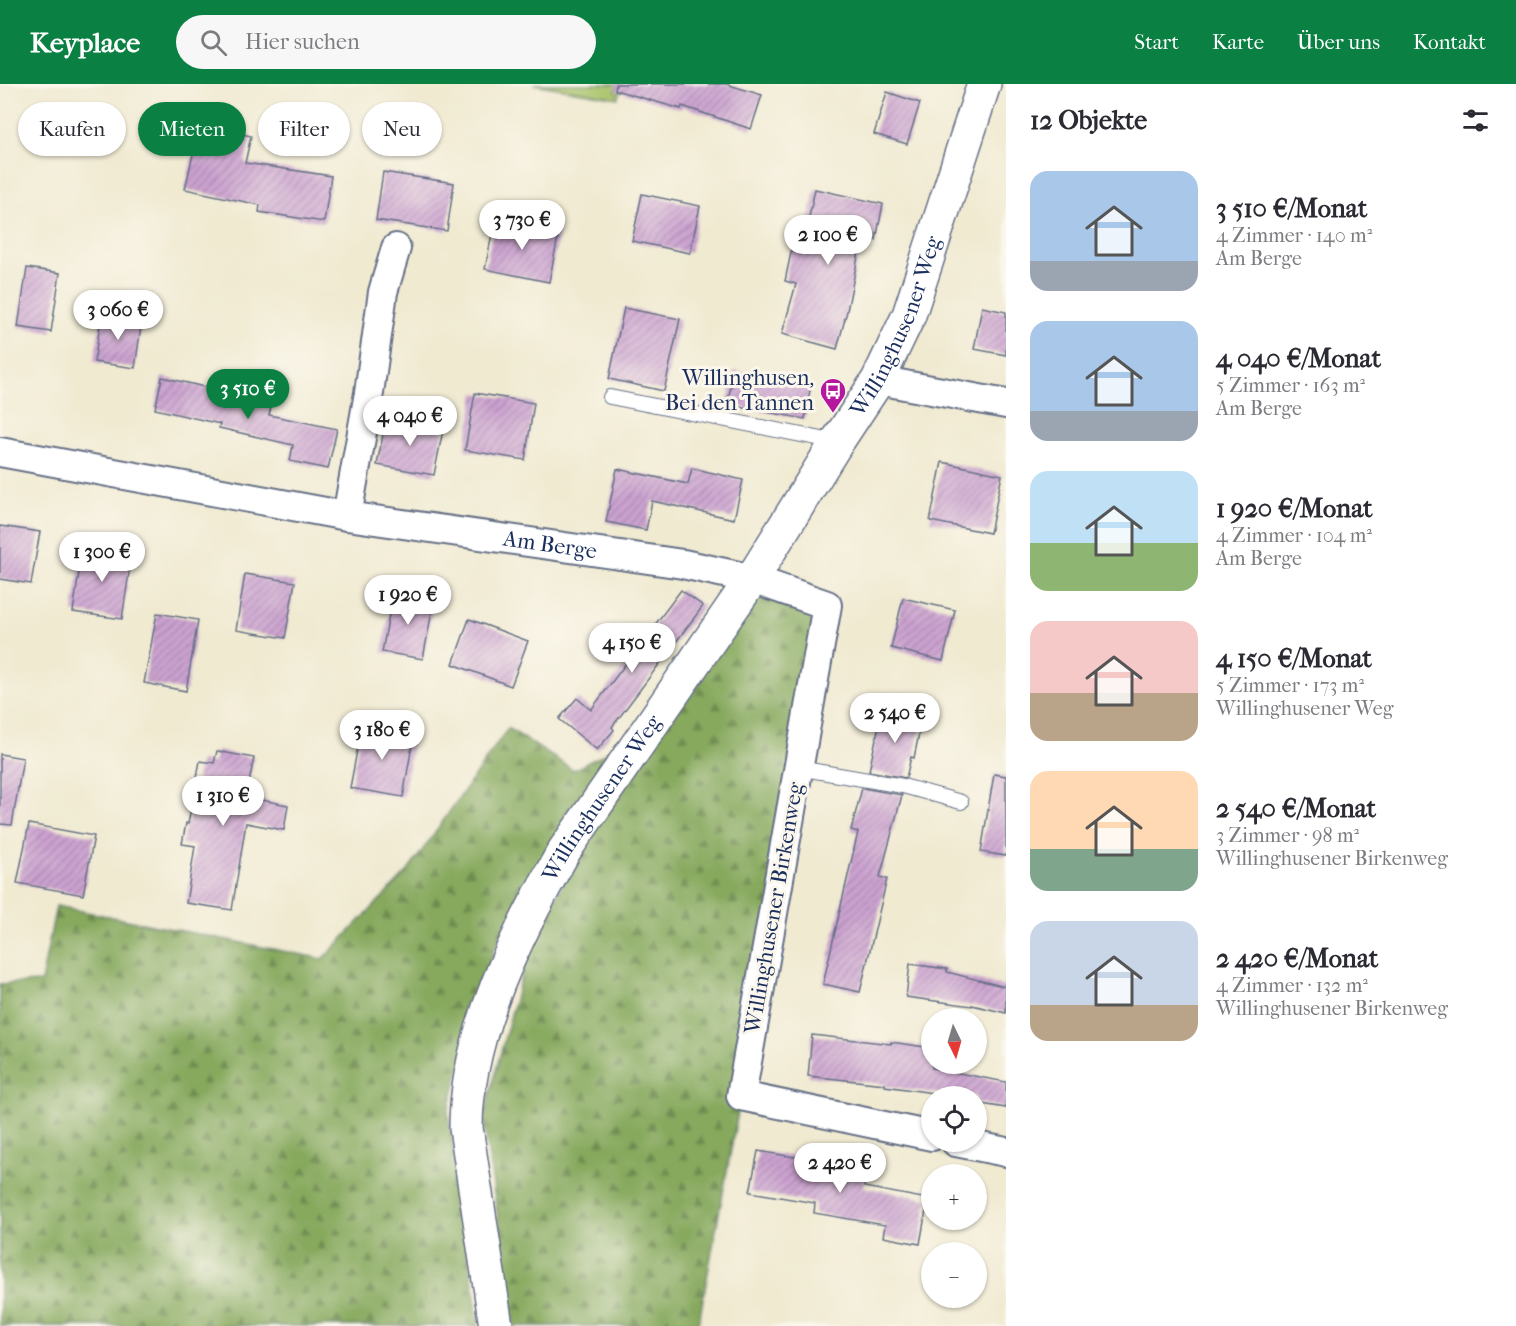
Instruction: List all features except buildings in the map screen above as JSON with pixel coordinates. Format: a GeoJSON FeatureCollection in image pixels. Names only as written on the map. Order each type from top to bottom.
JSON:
{"type":"FeatureCollection","features":[{"type":"Feature","properties":{"kind":"street","name":"Willinghusener Weg"},"geometry":{"type":"LineString","coordinates":[[496,1326],[466,1128],[466,1104],[473,1063],[489,1010],[510,956],[564,851],[752,579],[878,380],[909,315],[984,84]]}},
{"type":"Feature","properties":{"kind":"street"},"geometry":{"type":"LineString","coordinates":[[347,516],[369,393],[383,292],[396,248]]}},
{"type":"Feature","properties":{"kind":"street"},"geometry":{"type":"LineString","coordinates":[[878,380],[1006,404]]}},
{"type":"Feature","properties":{"kind":"street","name":"Am Berge"},"geometry":{"type":"LineString","coordinates":[[0,452],[347,516],[683,564],[752,579]]}},
{"type":"Feature","properties":{"kind":"street","name":"Willinghusener Birkenweg"},"geometry":{"type":"LineString","coordinates":[[752,579],[827,605],[741,1096],[921,1134]]}},
{"type":"Feature","properties":{"kind":"street"},"geometry":{"type":"LineString","coordinates":[[987,1148],[1006,1152]]}},
{"type":"Feature","properties":{"kind":"lane"},"geometry":{"type":"LineString","coordinates":[[610,397],[837,442]]}},
{"type":"Feature","properties":{"kind":"lane"},"geometry":{"type":"LineString","coordinates":[[798,768],[903,786],[961,802]]}},
{"type":"Feature","properties":{"kind":"green space"},"geometry":{"type":"Polygon","coordinates":[[[533,84],[623,84],[618,98],[533,84]]]}},
{"type":"Feature","properties":{"kind":"green space"},"geometry":{"type":"Polygon","coordinates":[[[762,584],[827,605],[741,1096],[698,1326],[514,1326],[483,1118],[526,959],[575,859],[762,584]]]}},
{"type":"Feature","properties":{"kind":"green space"},"geometry":{"type":"Polygon","coordinates":[[[508,728],[573,770],[628,742],[553,842],[494,949],[448,1112],[479,1326],[0,1326],[0,984],[41,982],[56,906],[323,959],[408,871],[508,728]]]}},
{"type":"Feature","properties":{"kind":"place","name":"Willinghusen, Bei den Tannen"},"geometry":{"type":"Point","coordinates":[833,414]}}]}
